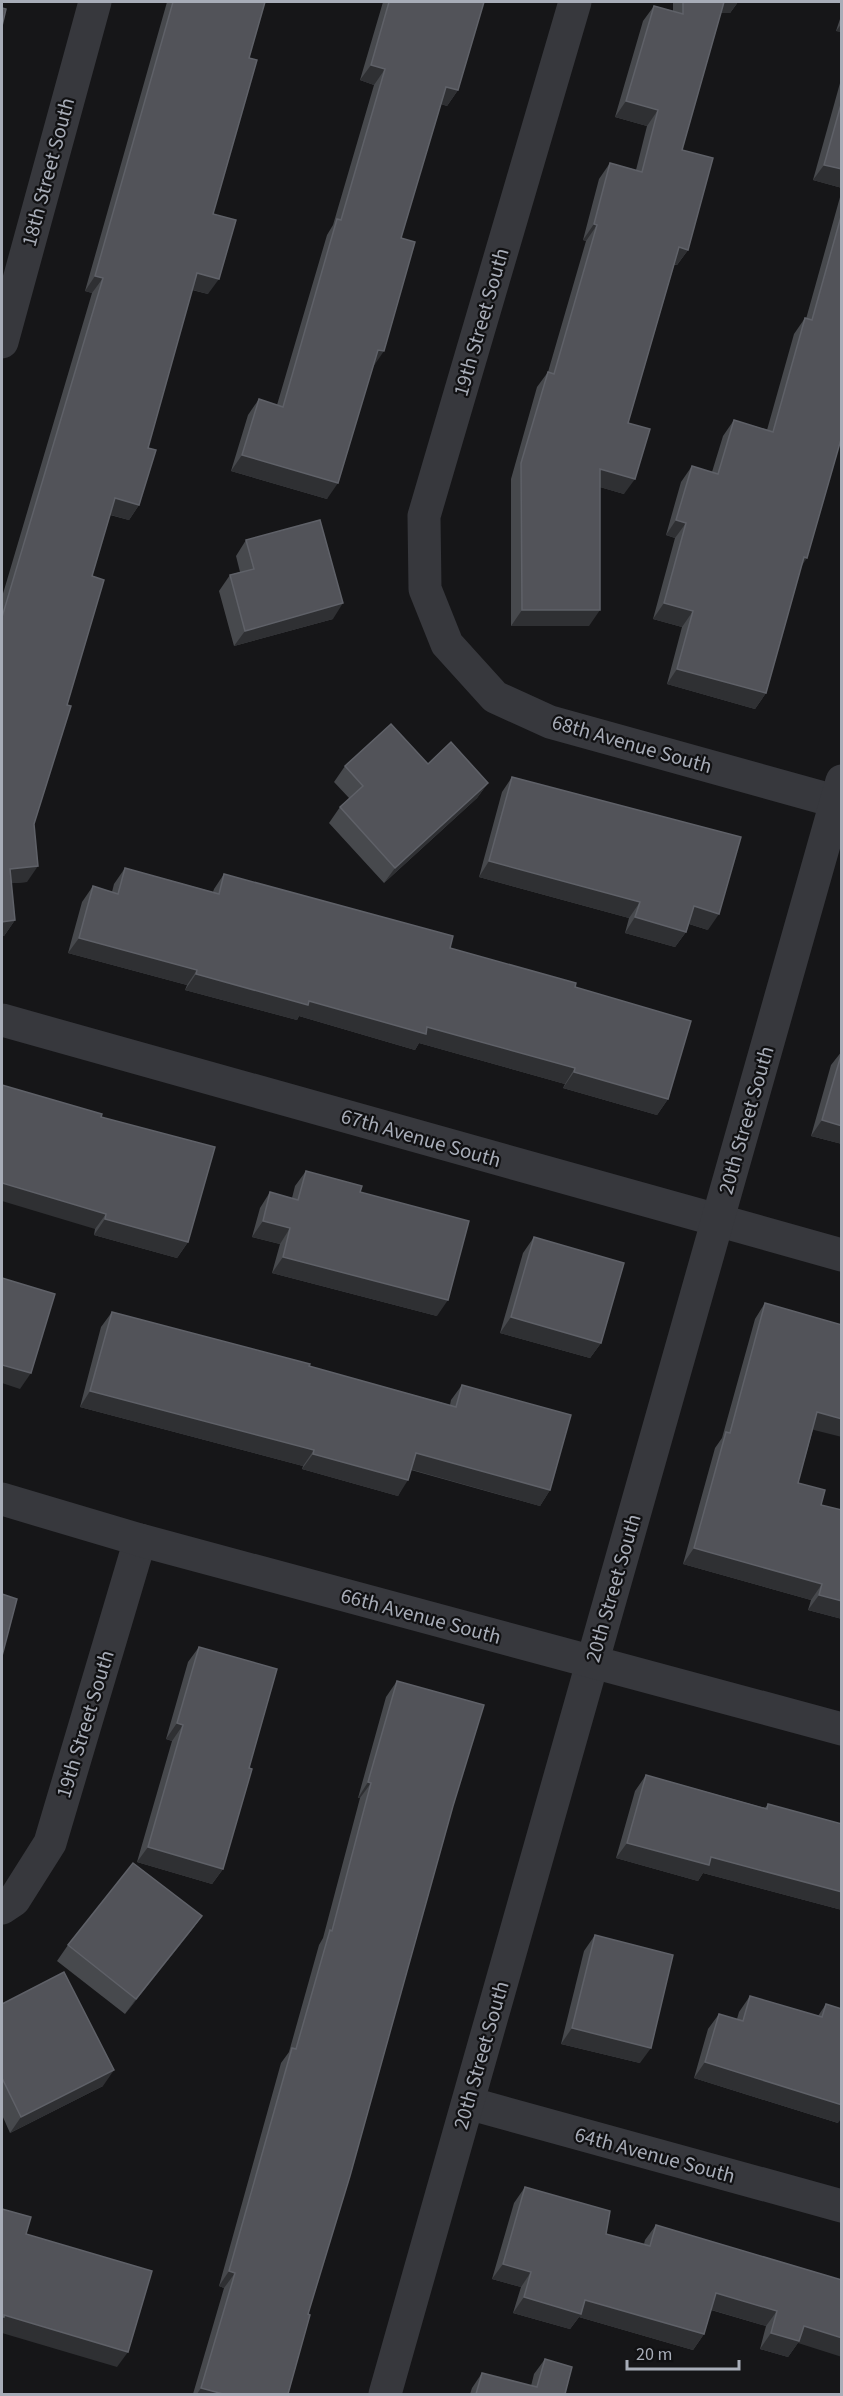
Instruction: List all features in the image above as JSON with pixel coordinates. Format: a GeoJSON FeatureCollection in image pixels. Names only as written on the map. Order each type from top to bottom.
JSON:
{"type":"FeatureCollection","features":[{"type":"Feature","properties":{"kind":"street","name":"18th Street South"},"geometry":{"type":"LineString","coordinates":[[2,342],[95,2]]}},
{"type":"Feature","properties":{"kind":"street","name":"19th Street South"},"geometry":{"type":"LineString","coordinates":[[447,644],[425,589],[424,516],[575,2]]}},
{"type":"Feature","properties":{"kind":"street","name":"68th Avenue South"},"geometry":{"type":"LineString","coordinates":[[447,644],[495,697],[550,722],[840,795]]}},
{"type":"Feature","properties":{"kind":"street","name":"20th Street South"},"geometry":{"type":"LineString","coordinates":[[385,2394],[840,795]]}},
{"type":"Feature","properties":{"kind":"street","name":"67th Avenue South"},"geometry":{"type":"LineString","coordinates":[[2,1020],[842,1256]]}},
{"type":"Feature","properties":{"kind":"street","name":"66th Avenue South"},"geometry":{"type":"LineString","coordinates":[[2,1499],[140,1540],[842,1729]]}},
{"type":"Feature","properties":{"kind":"street","name":"19th Street South"},"geometry":{"type":"LineString","coordinates":[[8,1904],[50,1843],[140,1540]]}},
{"type":"Feature","properties":{"kind":"street","name":"64th Avenue South"},"geometry":{"type":"LineString","coordinates":[[468,2103],[842,2206]]}},
{"type":"Feature","properties":{"kind":"building"},"geometry":{"type":"Polygon","coordinates":[[[173,2],[265,2],[249,58],[257,60],[213,214],[236,220],[219,279],[197,273],[148,448],[156,450],[139,505],[115,498],[92,576],[104,580],[67,705],[71,706],[34,824],[38,866],[10,869],[15,920],[2,922],[2,617],[103,278],[95,276],[173,2]]]}},
{"type":"Feature","properties":{"kind":"building"},"geometry":{"type":"Polygon","coordinates":[[[389,2],[484,2],[458,90],[446,87],[401,238],[415,242],[384,351],[378,350],[338,483],[242,455],[259,399],[283,407],[337,219],[341,220],[385,69],[371,65],[389,2]]]}},
{"type":"Feature","properties":{"kind":"building"},"geometry":{"type":"Polygon","coordinates":[[[683,2],[724,2],[682,150],[713,158],[688,250],[679,247],[628,423],[650,429],[635,479],[600,469],[600,610],[522,610],[521,463],[548,372],[554,374],[597,225],[594,224],[610,163],[642,172],[658,110],[626,101],[654,6],[683,14],[683,2]]]}},
{"type":"Feature","properties":{"kind":"building"},"geometry":{"type":"Polygon","coordinates":[[[2,8],[6,9],[2,26],[2,8]]]}},
{"type":"Feature","properties":{"kind":"building"},"geometry":{"type":"Polygon","coordinates":[[[842,101],[842,169],[824,165],[842,101]]]}},
{"type":"Feature","properties":{"kind":"building"},"geometry":{"type":"Polygon","coordinates":[[[842,213],[842,436],[807,558],[804,557],[766,693],[677,669],[693,611],[664,603],[686,523],[676,520],[692,466],[718,474],[734,420],[773,432],[805,318],[812,320],[842,213]]]}},
{"type":"Feature","properties":{"kind":"building"},"geometry":{"type":"Polygon","coordinates":[[[320,520],[343,603],[245,631],[230,575],[254,569],[246,540],[320,520]]]}},
{"type":"Feature","properties":{"kind":"building"},"geometry":{"type":"Polygon","coordinates":[[[391,724],[428,764],[451,742],[488,783],[395,868],[340,807],[363,786],[345,766],[391,724]]]}},
{"type":"Feature","properties":{"kind":"building"},"geometry":{"type":"Polygon","coordinates":[[[512,777],[741,837],[719,914],[694,906],[686,932],[635,917],[640,902],[489,861],[512,777]]]}},
{"type":"Feature","properties":{"kind":"building"},"geometry":{"type":"Polygon","coordinates":[[[125,868],[219,894],[224,874],[453,936],[450,948],[576,983],[575,987],[691,1021],[668,1099],[574,1072],[575,1068],[427,1027],[426,1034],[309,1001],[308,1005],[196,974],[197,970],[79,938],[93,886],[118,894],[125,868]]]}},
{"type":"Feature","properties":{"kind":"building"},"geometry":{"type":"Polygon","coordinates":[[[842,1052],[842,1126],[822,1120],[842,1052]]]}},
{"type":"Feature","properties":{"kind":"building"},"geometry":{"type":"Polygon","coordinates":[[[2,1085],[102,1114],[101,1117],[215,1147],[188,1242],[105,1219],[106,1214],[2,1183],[2,1085]]]}},
{"type":"Feature","properties":{"kind":"building"},"geometry":{"type":"Polygon","coordinates":[[[306,1171],[362,1186],[360,1192],[469,1221],[448,1300],[283,1257],[290,1228],[263,1221],[270,1192],[298,1200],[306,1171]]]}},
{"type":"Feature","properties":{"kind":"building"},"geometry":{"type":"Polygon","coordinates":[[[534,1237],[624,1263],[601,1343],[511,1317],[534,1237]]]}},
{"type":"Feature","properties":{"kind":"building"},"geometry":{"type":"Polygon","coordinates":[[[2,1278],[55,1294],[31,1373],[2,1365],[2,1278]]]}},
{"type":"Feature","properties":{"kind":"building"},"geometry":{"type":"Polygon","coordinates":[[[765,1303],[842,1325],[842,1419],[817,1412],[798,1483],[825,1490],[821,1505],[842,1510],[842,1601],[819,1595],[822,1584],[694,1548],[726,1432],[730,1433],[765,1303]]]}},
{"type":"Feature","properties":{"kind":"building"},"geometry":{"type":"Polygon","coordinates":[[[112,1312],[310,1364],[309,1366],[456,1407],[462,1385],[571,1415],[550,1490],[416,1453],[408,1480],[313,1454],[314,1450],[90,1391],[112,1312]]]}},
{"type":"Feature","properties":{"kind":"building"},"geometry":{"type":"Polygon","coordinates":[[[2,1594],[17,1599],[2,1656],[2,1594]]]}},
{"type":"Feature","properties":{"kind":"building"},"geometry":{"type":"Polygon","coordinates":[[[199,1647],[277,1669],[249,1768],[252,1769],[223,1869],[148,1847],[183,1725],[177,1723],[199,1647]]]}},
{"type":"Feature","properties":{"kind":"building"},"geometry":{"type":"Polygon","coordinates":[[[397,1681],[484,1705],[453,1806],[350,2176],[308,2314],[310,2315],[288,2394],[223,2394],[201,2388],[235,2273],[229,2271],[292,2048],[296,2049],[330,1930],[332,1931],[371,1783],[368,1782],[397,1681]]]}},
{"type":"Feature","properties":{"kind":"building"},"geometry":{"type":"Polygon","coordinates":[[[646,1775],[767,1809],[768,1804],[842,1824],[842,1892],[711,1857],[709,1865],[627,1843],[646,1775]]]}},
{"type":"Feature","properties":{"kind":"building"},"geometry":{"type":"Polygon","coordinates":[[[133,1863],[202,1916],[136,1999],[68,1945],[133,1863]]]}},
{"type":"Feature","properties":{"kind":"building"},"geometry":{"type":"Polygon","coordinates":[[[595,1935],[673,1955],[651,2048],[572,2028],[595,1935]]]}},
{"type":"Feature","properties":{"kind":"building"},"geometry":{"type":"Polygon","coordinates":[[[64,1972],[114,2070],[21,2117],[2,2078],[2,2004],[64,1972]]]}},
{"type":"Feature","properties":{"kind":"building"},"geometry":{"type":"Polygon","coordinates":[[[750,1996],[822,2017],[826,2004],[842,2009],[842,2105],[705,2062],[719,2014],[743,2021],[750,1996]]]}},
{"type":"Feature","properties":{"kind":"building"},"geometry":{"type":"Polygon","coordinates":[[[525,2187],[610,2211],[606,2234],[650,2246],[656,2225],[842,2280],[842,2338],[804,2326],[799,2341],[771,2333],[777,2311],[716,2293],[704,2334],[585,2300],[581,2314],[524,2297],[531,2272],[503,2264],[525,2187]]]}},
{"type":"Feature","properties":{"kind":"building"},"geometry":{"type":"Polygon","coordinates":[[[2,2209],[31,2217],[26,2234],[152,2271],[128,2352],[4,2315],[2,2317],[2,2209]]]}},
{"type":"Feature","properties":{"kind":"building"},"geometry":{"type":"Polygon","coordinates":[[[545,2359],[572,2367],[565,2394],[476,2394],[482,2373],[537,2387],[545,2359]]]}}]}
